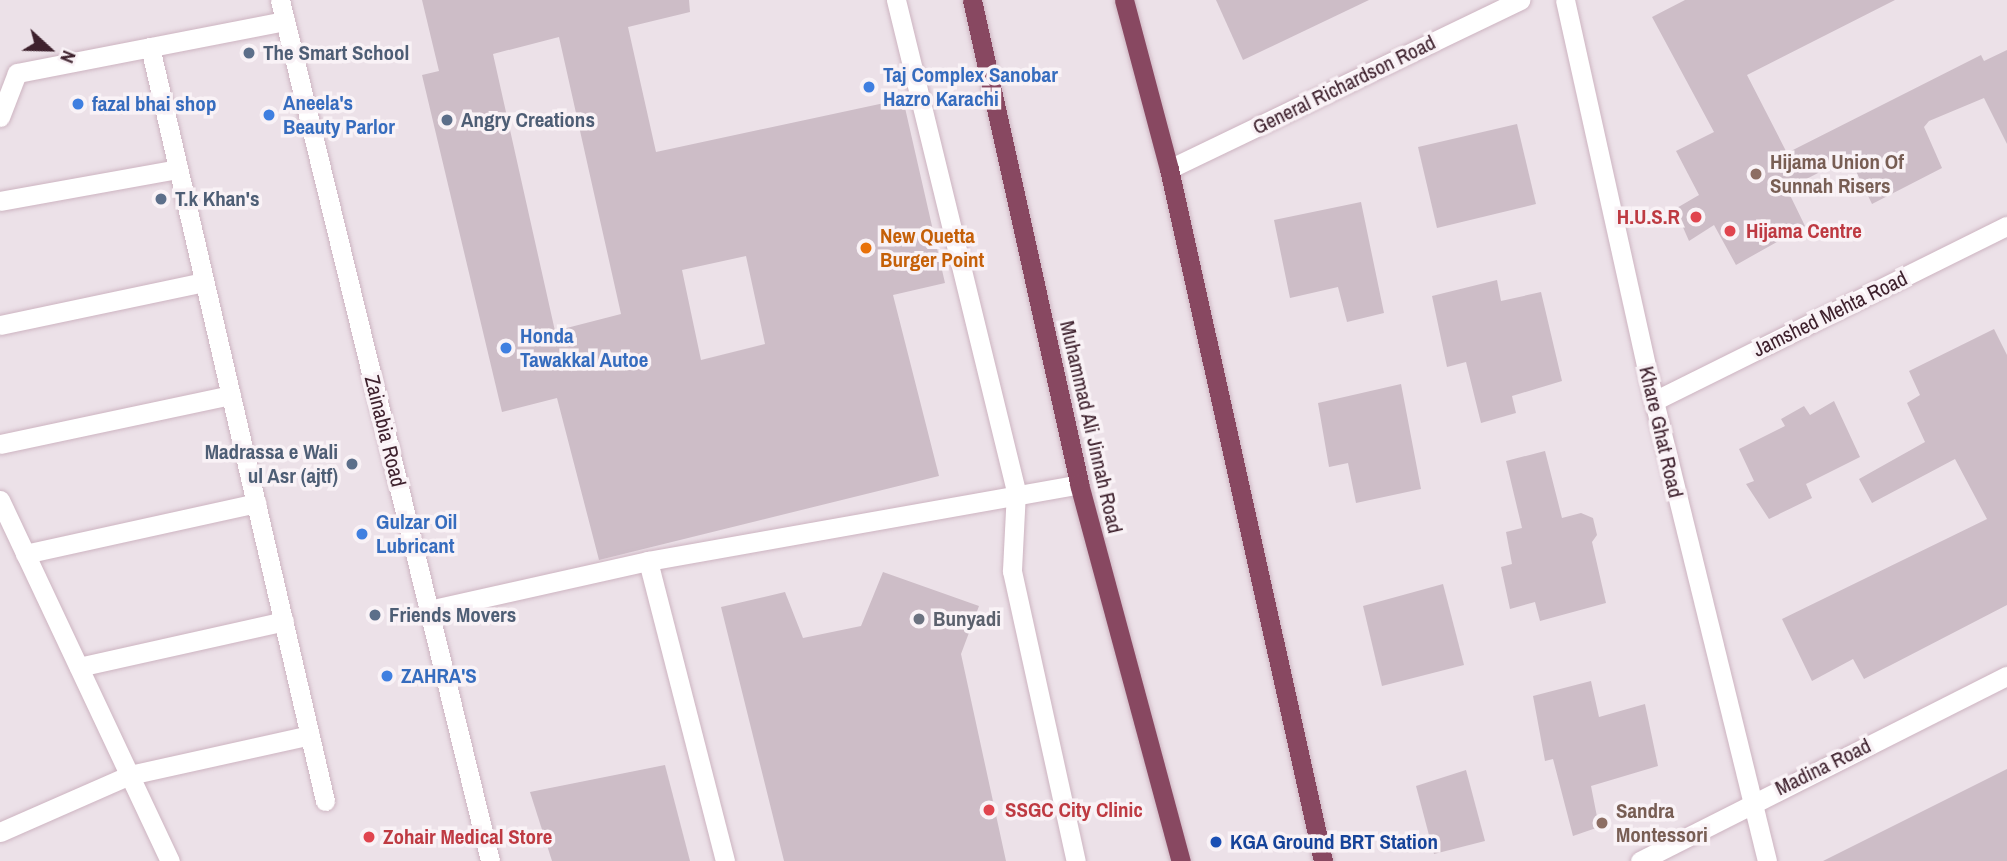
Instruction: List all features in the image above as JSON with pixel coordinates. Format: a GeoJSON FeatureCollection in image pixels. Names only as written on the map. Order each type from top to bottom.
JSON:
{"type":"FeatureCollection","features":[{"type":"Feature","properties":{"kind":"highway","name":"Muhammad Ali Jinnah Road"},"geometry":{"type":"LineString","coordinates":[[972,0],[1079,484],[1181,861]]}},
{"type":"Feature","properties":{"kind":"highway"},"geometry":{"type":"LineString","coordinates":[[1124,0],[1169,169],[1322,861]]}},
{"type":"Feature","properties":{"kind":"street","name":"Zainabia Road"},"geometry":{"type":"LineString","coordinates":[[280,0],[491,861]]}},
{"type":"Feature","properties":{"kind":"street"},"geometry":{"type":"LineString","coordinates":[[896,0],[1016,491],[1012,570],[1076,861]]}},
{"type":"Feature","properties":{"kind":"street","name":"General Richardson Road"},"geometry":{"type":"LineString","coordinates":[[1169,169],[1520,0]]}},
{"type":"Feature","properties":{"kind":"street","name":"Khare Ghat Road"},"geometry":{"type":"LineString","coordinates":[[1565,0],[1654,401],[1767,861]]}},
{"type":"Feature","properties":{"kind":"street"},"geometry":{"type":"LineString","coordinates":[[0,117],[18,73],[285,21]]}},
{"type":"Feature","properties":{"kind":"street"},"geometry":{"type":"LineString","coordinates":[[149,47],[325,801]]}},
{"type":"Feature","properties":{"kind":"street"},"geometry":{"type":"LineString","coordinates":[[0,201],[178,169]]}},
{"type":"Feature","properties":{"kind":"street","name":"Jamshed Mehta Road"},"geometry":{"type":"LineString","coordinates":[[1654,401],[2007,226]]}},
{"type":"Feature","properties":{"kind":"street"},"geometry":{"type":"LineString","coordinates":[[0,325],[204,282]]}},
{"type":"Feature","properties":{"kind":"street"},"geometry":{"type":"LineString","coordinates":[[0,444],[231,395]]}},
{"type":"Feature","properties":{"kind":"street"},"geometry":{"type":"LineString","coordinates":[[429,610],[648,561],[1016,491],[1079,484]]}},
{"type":"Feature","properties":{"kind":"street"},"geometry":{"type":"LineString","coordinates":[[0,500],[170,861]]}},
{"type":"Feature","properties":{"kind":"street"},"geometry":{"type":"LineString","coordinates":[[25,554],[256,503]]}},
{"type":"Feature","properties":{"kind":"street"},"geometry":{"type":"LineString","coordinates":[[648,561],[725,861]]}},
{"type":"Feature","properties":{"kind":"street"},"geometry":{"type":"LineString","coordinates":[[79,667],[284,621]]}},
{"type":"Feature","properties":{"kind":"street","name":"Madina Road"},"geometry":{"type":"LineString","coordinates":[[1640,861],[2007,676]]}},
{"type":"Feature","properties":{"kind":"street"},"geometry":{"type":"LineString","coordinates":[[0,831],[130,775],[310,735]]}},
{"type":"Feature","properties":{"kind":"building"},"geometry":{"type":"Polygon","coordinates":[[[422,0],[689,0],[690,12],[628,27],[656,152],[903,99],[945,283],[893,295],[939,476],[599,560],[557,398],[502,412],[422,75],[439,71],[422,0]],[[559,37],[493,54],[555,331],[621,314],[559,37]],[[746,256],[682,270],[701,360],[765,344],[746,256]]]}},
{"type":"Feature","properties":{"kind":"building"},"geometry":{"type":"Polygon","coordinates":[[[1216,0],[1369,0],[1243,60],[1216,0]]]}},
{"type":"Feature","properties":{"kind":"building"},"geometry":{"type":"Polygon","coordinates":[[[1685,0],[1895,0],[1747,75],[1787,153],[1981,55],[1984,61],[2007,50],[2007,144],[1984,98],[1929,121],[1924,127],[1942,168],[1872,204],[1849,157],[1787,189],[1805,226],[1736,265],[1714,225],[1689,241],[1675,209],[1699,195],[1676,151],[1714,132],[1652,17],[1685,0]]]}},
{"type":"Feature","properties":{"kind":"building"},"geometry":{"type":"Polygon","coordinates":[[[1517,124],[1536,204],[1437,228],[1418,147],[1517,124]]]}},
{"type":"Feature","properties":{"kind":"building"},"geometry":{"type":"Polygon","coordinates":[[[1361,202],[1384,313],[1347,322],[1338,287],[1290,298],[1274,220],[1361,202]]]}},
{"type":"Feature","properties":{"kind":"building"},"geometry":{"type":"Polygon","coordinates":[[[1497,280],[1501,301],[1541,292],[1562,381],[1512,396],[1516,413],[1481,423],[1466,362],[1447,367],[1432,296],[1497,280]]]}},
{"type":"Feature","properties":{"kind":"building"},"geometry":{"type":"Polygon","coordinates":[[[1994,329],[2007,355],[2007,605],[1864,679],[1853,659],[1812,681],[1782,619],[1987,519],[1955,459],[1872,503],[1859,479],[1925,442],[1907,403],[1920,395],[1909,371],[1994,329]]]}},
{"type":"Feature","properties":{"kind":"building"},"geometry":{"type":"Polygon","coordinates":[[[1401,384],[1421,489],[1356,503],[1348,463],[1329,467],[1318,403],[1401,384]]]}},
{"type":"Feature","properties":{"kind":"building"},"geometry":{"type":"Polygon","coordinates":[[[1834,401],[1860,457],[1806,484],[1812,498],[1769,519],[1746,484],[1754,481],[1739,449],[1785,426],[1781,419],[1804,406],[1810,415],[1834,401]]]}},
{"type":"Feature","properties":{"kind":"building"},"geometry":{"type":"Polygon","coordinates":[[[1545,451],[1562,518],[1581,513],[1593,518],[1597,535],[1592,542],[1606,603],[1540,621],[1535,602],[1510,609],[1501,567],[1512,564],[1506,532],[1522,528],[1506,461],[1545,451]]]}},
{"type":"Feature","properties":{"kind":"building"},"geometry":{"type":"Polygon","coordinates":[[[883,572],[979,606],[961,654],[1006,861],[784,861],[721,607],[785,592],[803,638],[861,626],[883,572]]]}},
{"type":"Feature","properties":{"kind":"building"},"geometry":{"type":"Polygon","coordinates":[[[1443,584],[1464,665],[1382,686],[1363,606],[1443,584]]]}},
{"type":"Feature","properties":{"kind":"building"},"geometry":{"type":"Polygon","coordinates":[[[1591,681],[1599,717],[1645,704],[1658,766],[1591,786],[1599,827],[1573,836],[1553,759],[1545,761],[1533,696],[1591,681]]]}},
{"type":"Feature","properties":{"kind":"building"},"geometry":{"type":"Polygon","coordinates":[[[665,765],[690,861],[552,861],[530,792],[665,765]]]}},
{"type":"Feature","properties":{"kind":"building"},"geometry":{"type":"Polygon","coordinates":[[[2007,769],[2007,861],[1823,861],[2007,769]]]}},
{"type":"Feature","properties":{"kind":"building"},"geometry":{"type":"Polygon","coordinates":[[[1466,770],[1485,841],[1434,854],[1416,786],[1466,770]]]}},
{"type":"Feature","properties":{"kind":"place","name":"The Smart School"},"geometry":{"type":"Point","coordinates":[249,53]}},
{"type":"Feature","properties":{"kind":"place","name":"Taj Complex Sanobar Hazro Karachi"},"geometry":{"type":"Point","coordinates":[869,87]}},
{"type":"Feature","properties":{"kind":"place","name":"fazal bhai shop"},"geometry":{"type":"Point","coordinates":[78,104]}},
{"type":"Feature","properties":{"kind":"place","name":"Aneela's Beauty Parlor"},"geometry":{"type":"Point","coordinates":[269,115]}},
{"type":"Feature","properties":{"kind":"place","name":"Angry Creations"},"geometry":{"type":"Point","coordinates":[447,120]}},
{"type":"Feature","properties":{"kind":"place","name":"Hijama Union Of Sunnah Risers"},"geometry":{"type":"Point","coordinates":[1756,174]}},
{"type":"Feature","properties":{"kind":"place","name":"T.k Khan's"},"geometry":{"type":"Point","coordinates":[161,199]}},
{"type":"Feature","properties":{"kind":"place","name":"H.U.S.R"},"geometry":{"type":"Point","coordinates":[1696,217]}},
{"type":"Feature","properties":{"kind":"place","name":"Hijama Centre"},"geometry":{"type":"Point","coordinates":[1730,231]}},
{"type":"Feature","properties":{"kind":"place","name":"New Quetta Burger Point"},"geometry":{"type":"Point","coordinates":[866,248]}},
{"type":"Feature","properties":{"kind":"place","name":"Honda Tawakkal Autoe"},"geometry":{"type":"Point","coordinates":[506,348]}},
{"type":"Feature","properties":{"kind":"place","name":"Madrassa e Wali ul Asr (ajtf)"},"geometry":{"type":"Point","coordinates":[352,464]}},
{"type":"Feature","properties":{"kind":"place","name":"Gulzar Oil Lubricant"},"geometry":{"type":"Point","coordinates":[362,534]}},
{"type":"Feature","properties":{"kind":"place","name":"Friends Movers"},"geometry":{"type":"Point","coordinates":[375,615]}},
{"type":"Feature","properties":{"kind":"place","name":"Bunyadi"},"geometry":{"type":"Point","coordinates":[919,619]}},
{"type":"Feature","properties":{"kind":"place","name":"ZAHRA'S"},"geometry":{"type":"Point","coordinates":[387,676]}},
{"type":"Feature","properties":{"kind":"place","name":"SSGC City Clinic"},"geometry":{"type":"Point","coordinates":[989,810]}},
{"type":"Feature","properties":{"kind":"place","name":"Sandra Montessori"},"geometry":{"type":"Point","coordinates":[1602,823]}},
{"type":"Feature","properties":{"kind":"place","name":"Zohair Medical Store"},"geometry":{"type":"Point","coordinates":[369,837]}},
{"type":"Feature","properties":{"kind":"place","name":"KGA Ground BRT Station"},"geometry":{"type":"Point","coordinates":[1216,842]}}]}
